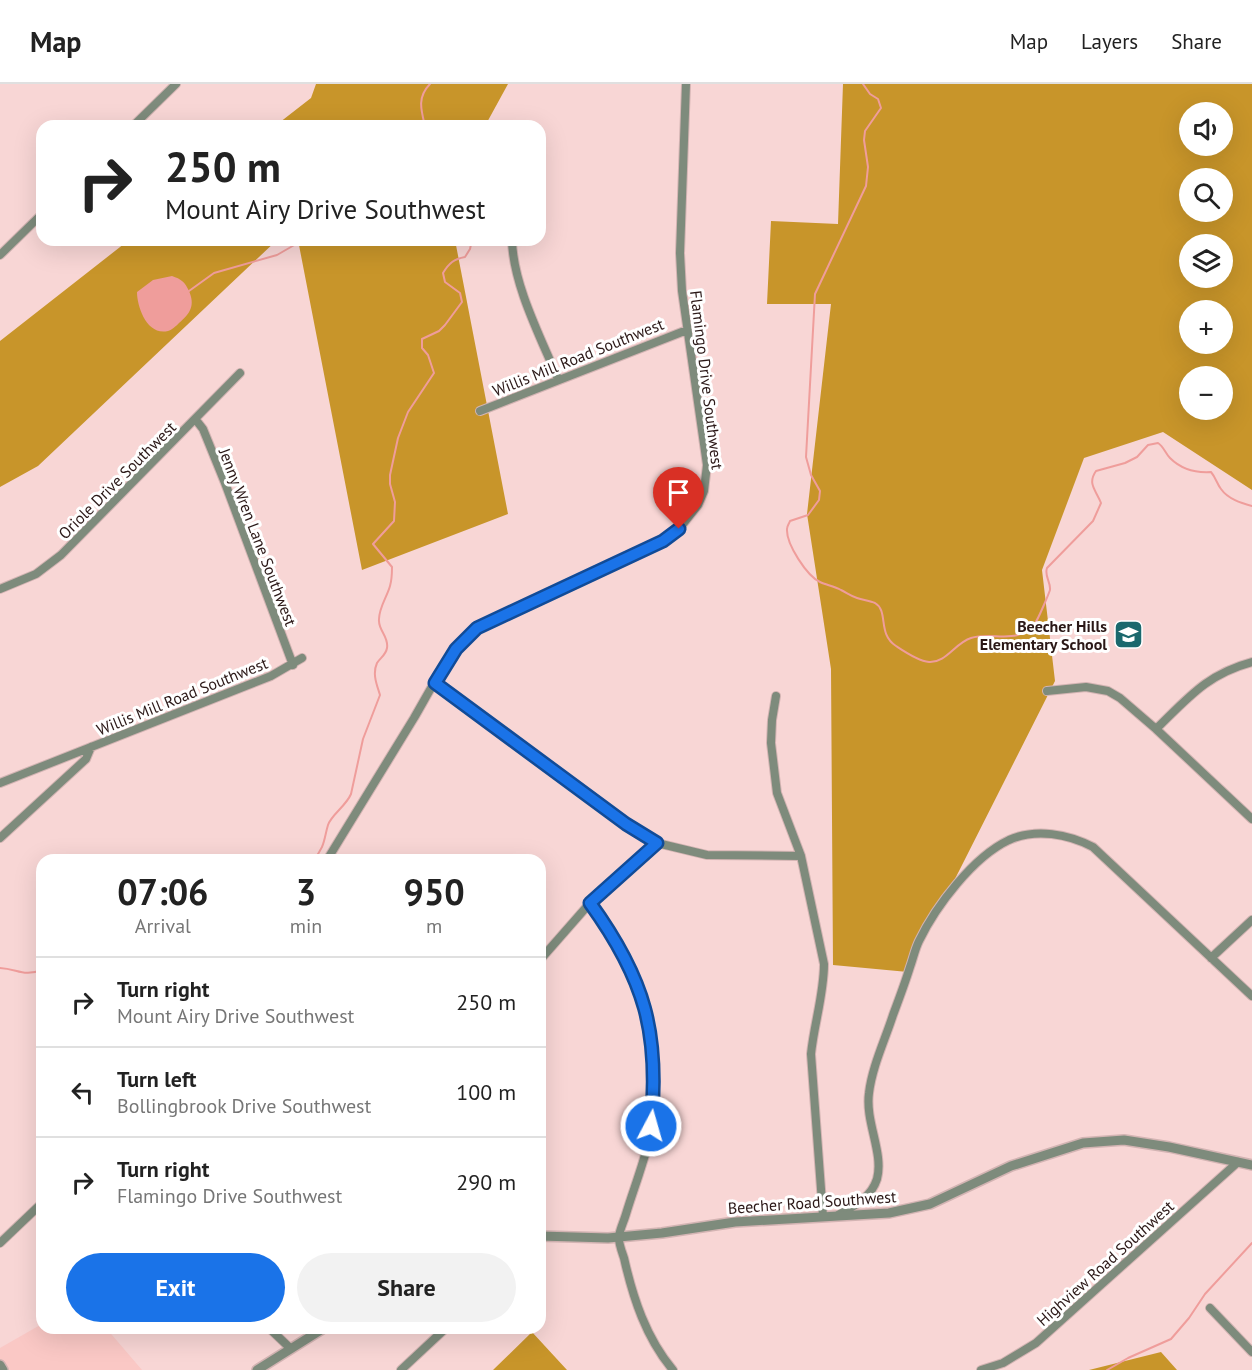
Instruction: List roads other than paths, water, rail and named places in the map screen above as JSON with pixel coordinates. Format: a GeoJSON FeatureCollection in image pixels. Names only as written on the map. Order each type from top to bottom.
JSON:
{"type":"FeatureCollection","features":[{"type":"Feature","properties":{"kind":"street"},"geometry":{"type":"LineString","coordinates":[[139,120],[176,84]]}},
{"type":"Feature","properties":{"kind":"street","name":"Flamingo Drive Southwest"},"geometry":{"type":"LineString","coordinates":[[331,854],[456,649],[477,628],[663,541],[692,516],[704,491],[707,465],[682,291],[680,253],[686,84]]}},
{"type":"Feature","properties":{"kind":"street"},"geometry":{"type":"LineString","coordinates":[[0,255],[36,220]]}},
{"type":"Feature","properties":{"kind":"street"},"geometry":{"type":"LineString","coordinates":[[512,246],[518,279],[558,379]]}},
{"type":"Feature","properties":{"kind":"street","name":"Willis Mill Road Southwest"},"geometry":{"type":"LineString","coordinates":[[480,411],[687,330]]}},
{"type":"Feature","properties":{"kind":"street","name":"Oriole Drive Southwest"},"geometry":{"type":"LineString","coordinates":[[0,589],[36,574],[61,555],[240,373]]}},
{"type":"Feature","properties":{"kind":"street","name":"Jenny Wren Lane Southwest"},"geometry":{"type":"LineString","coordinates":[[196,420],[225,483],[293,665]]}},
{"type":"Feature","properties":{"kind":"street","name":"Willis Mill Road Southwest"},"geometry":{"type":"LineString","coordinates":[[0,838],[86,759],[91,747],[271,676],[302,658]]}},
{"type":"Feature","properties":{"kind":"street"},"geometry":{"type":"LineString","coordinates":[[1156,729],[1210,679],[1234,667],[1252,662]]}},
{"type":"Feature","properties":{"kind":"street"},"geometry":{"type":"LineString","coordinates":[[435,683],[626,824],[657,843],[707,855],[801,856]]}},
{"type":"Feature","properties":{"kind":"street"},"geometry":{"type":"LineString","coordinates":[[1047,691],[1076,687],[1108,691],[1156,729],[1252,819]]}},
{"type":"Feature","properties":{"kind":"street"},"geometry":{"type":"LineString","coordinates":[[776,696],[771,743],[777,793],[801,856],[824,964],[824,979],[811,1054],[823,1216]]}},
{"type":"Feature","properties":{"kind":"street"},"geometry":{"type":"LineString","coordinates":[[0,783],[91,747]]}},
{"type":"Feature","properties":{"kind":"street"},"geometry":{"type":"LineString","coordinates":[[838,1215],[864,1199],[876,1180],[878,1159],[868,1109],[870,1088],[918,943],[942,904],[960,882],[999,847],[1015,838],[1037,834],[1060,835],[1087,844],[1100,852],[1252,996]]}},
{"type":"Feature","properties":{"kind":"street"},"geometry":{"type":"LineString","coordinates":[[546,953],[590,903],[657,843]]}},
{"type":"Feature","properties":{"kind":"street"},"geometry":{"type":"LineString","coordinates":[[590,903],[622,950],[632,970],[646,1014],[654,1058],[654,1098],[648,1144],[619,1237],[630,1286],[639,1310],[661,1353],[674,1370]]}},
{"type":"Feature","properties":{"kind":"street"},"geometry":{"type":"LineString","coordinates":[[1211,958],[1252,920]]}},
{"type":"Feature","properties":{"kind":"street","name":"Beecher Road Southwest"},"geometry":{"type":"LineString","coordinates":[[546,1236],[619,1237],[735,1222],[889,1213],[930,1204],[1011,1166],[1083,1143],[1124,1140],[1170,1147],[1252,1165]]}},
{"type":"Feature","properties":{"kind":"street","name":"Highview Road Southwest"},"geometry":{"type":"LineString","coordinates":[[981,1370],[1003,1363],[1036,1343],[1238,1162]]}},
{"type":"Feature","properties":{"kind":"street"},"geometry":{"type":"LineString","coordinates":[[0,1243],[36,1209]]}},
{"type":"Feature","properties":{"kind":"street"},"geometry":{"type":"LineString","coordinates":[[1210,1308],[1252,1352]]}},
{"type":"Feature","properties":{"kind":"street"},"geometry":{"type":"LineString","coordinates":[[275,1334],[290,1348]]}},
{"type":"Feature","properties":{"kind":"street"},"geometry":{"type":"LineString","coordinates":[[257,1370],[314,1334]]}},
{"type":"Feature","properties":{"kind":"street"},"geometry":{"type":"LineString","coordinates":[[401,1370],[440,1334]]}},
{"type":"Feature","properties":{"kind":"street"},"geometry":{"type":"LineString","coordinates":[[0,1365],[3,1370]]}},
{"type":"Feature","properties":{"kind":"waterway"},"geometry":{"type":"LineString","coordinates":[[424,120],[422,99],[430,84]]}},
{"type":"Feature","properties":{"kind":"waterway"},"geometry":{"type":"LineString","coordinates":[[863,84],[870,94],[878,99],[881,108],[865,131],[868,167],[866,186],[815,294],[806,457],[811,475],[820,491],[819,500],[808,515],[790,521],[787,528],[790,543],[798,559],[809,573],[820,582],[875,603],[882,611],[890,641],[916,658],[929,662],[946,656],[971,638],[1013,636],[1028,630],[1036,621],[1050,590],[1046,574],[1047,568],[1093,521],[1101,503],[1092,483],[1096,471],[1125,463],[1137,457],[1148,445],[1158,443],[1174,462],[1184,468],[1211,472],[1227,495],[1252,506]]}},
{"type":"Feature","properties":{"kind":"waterway"},"geometry":{"type":"LineString","coordinates":[[189,291],[214,273],[277,255],[293,246]]}},
{"type":"Feature","properties":{"kind":"waterway"},"geometry":{"type":"LineString","coordinates":[[318,854],[330,821],[351,794],[363,739],[380,695],[375,671],[377,663],[385,653],[387,644],[379,625],[379,617],[390,586],[392,567],[373,544],[394,521],[395,502],[390,475],[398,438],[408,412],[434,373],[428,355],[422,348],[422,339],[439,331],[462,302],[460,293],[445,282],[443,273],[452,262],[465,257],[471,246]]}},
{"type":"Feature","properties":{"kind":"waterway"},"geometry":{"type":"LineString","coordinates":[[0,968],[25,973],[36,972]]}},
{"type":"Feature","properties":{"kind":"waterway"},"geometry":{"type":"LineString","coordinates":[[1107,1370],[1171,1339],[1205,1294],[1252,1243]]}},
{"type":"Feature","properties":{"kind":"place","name":"Beecher Hills Elementary School"},"geometry":{"type":"Point","coordinates":[1128,635]}}]}
